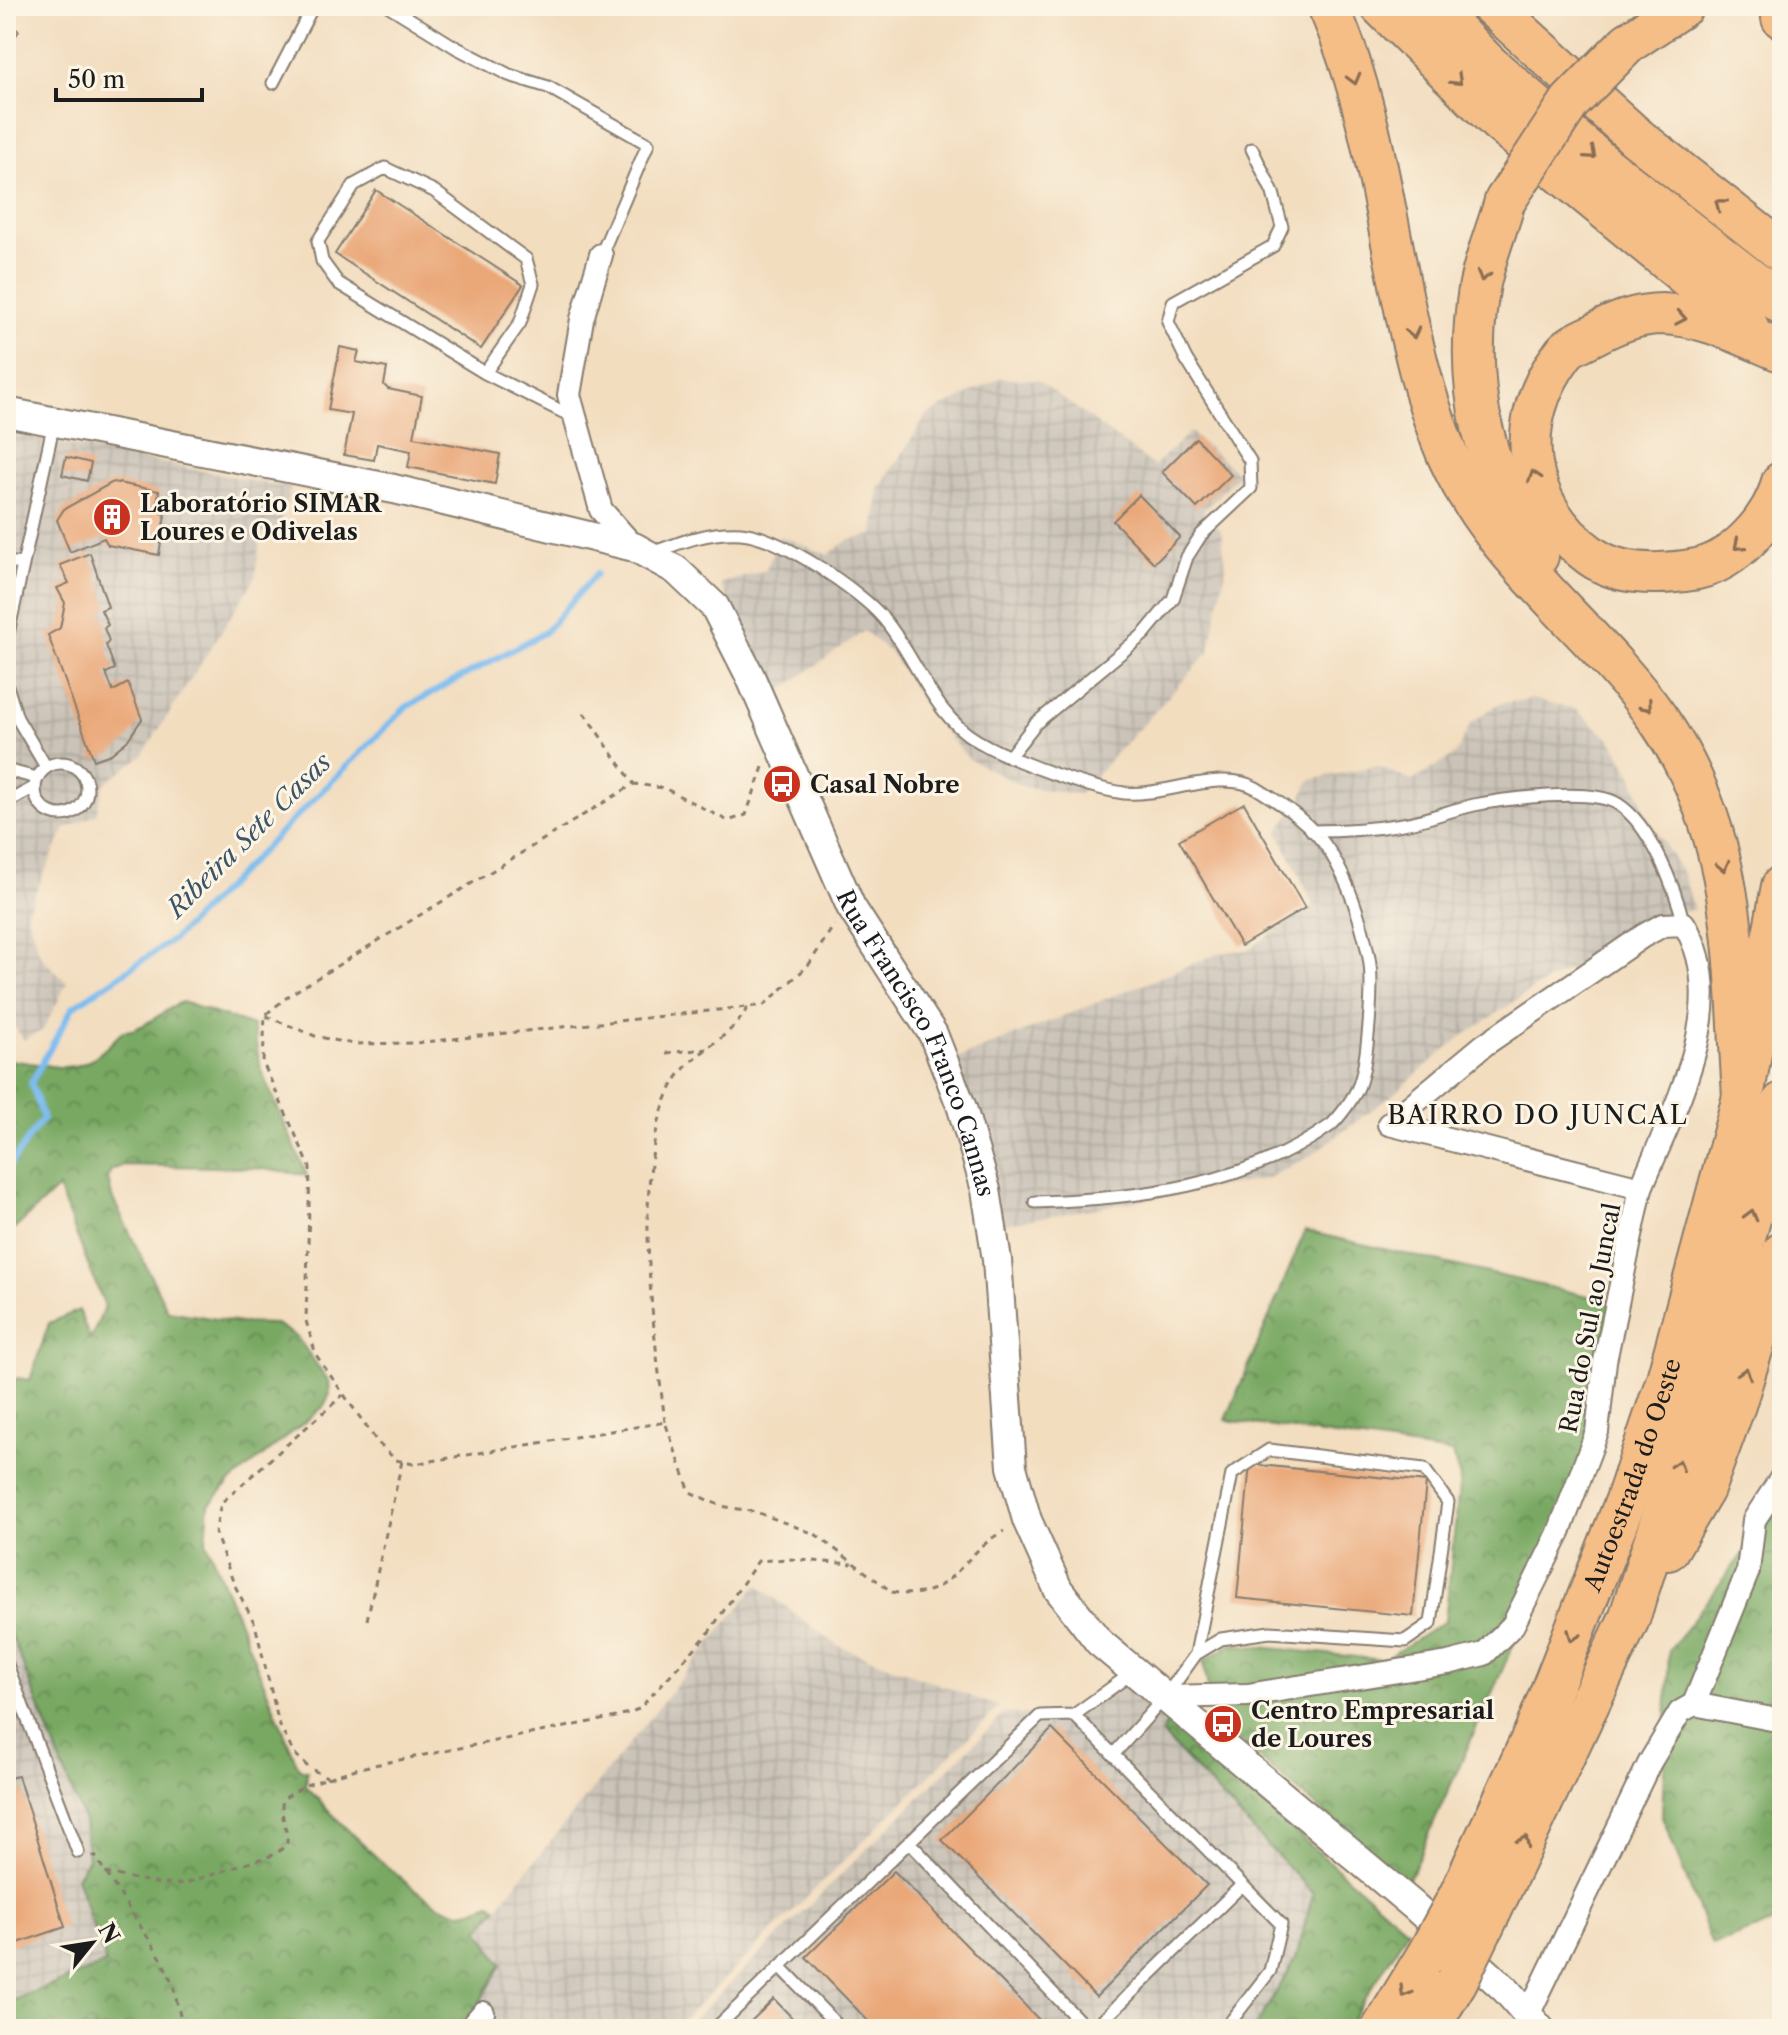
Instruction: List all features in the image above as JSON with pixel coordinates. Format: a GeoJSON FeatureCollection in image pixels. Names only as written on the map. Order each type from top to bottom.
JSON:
{"type":"FeatureCollection","features":[{"type":"Feature","properties":{"kind":"highway"},"geometry":{"type":"LineString","coordinates":[[1328,6],[1343,40],[1360,104],[1440,439],[1469,502],[1510,556],[1597,647],[1658,719],[1700,792],[1724,866],[1743,1097]]}},
{"type":"Feature","properties":{"kind":"highway"},"geometry":{"type":"LineString","coordinates":[[1381,6],[1499,122],[1780,352]]}},
{"type":"Feature","properties":{"kind":"highway"},"geometry":{"type":"LineString","coordinates":[[1431,6],[1487,63],[1605,166],[1782,304]]}},
{"type":"Feature","properties":{"kind":"highway"},"geometry":{"type":"LineString","coordinates":[[1492,6],[1636,137],[1782,252]]}},
{"type":"Feature","properties":{"kind":"highway"},"geometry":{"type":"LineString","coordinates":[[1597,647],[1517,524],[1495,478],[1480,428],[1475,378],[1479,289],[1505,201],[1570,102],[1628,43],[1683,6]]}},
{"type":"Feature","properties":{"kind":"highway"},"geometry":{"type":"LineString","coordinates":[[1781,6],[1782,18]]}},
{"type":"Feature","properties":{"kind":"highway"},"geometry":{"type":"LineString","coordinates":[[1780,352],[1718,325],[1700,321],[1662,314],[1618,321],[1564,351],[1531,413],[1529,459],[1546,512],[1592,557],[1636,572],[1670,574],[1704,567],[1740,547],[1777,501],[1782,482]]}},
{"type":"Feature","properties":{"kind":"highway","name":"Autoestrada do Oeste"},"geometry":{"type":"LineString","coordinates":[[1475,1904],[1536,1729],[1626,1500],[1667,1379],[1743,1097],[1782,886]]}},
{"type":"Feature","properties":{"kind":"highway","name":"Autoestrada do Oeste"},"geometry":{"type":"LineString","coordinates":[[1428,2029],[1442,1968],[1629,1619],[1703,1390],[1782,1103]]}},
{"type":"Feature","properties":{"kind":"highway"},"geometry":{"type":"LineString","coordinates":[[1629,1619],[1704,1489],[1735,1405],[1782,1253]]}},
{"type":"Feature","properties":{"kind":"highway","name":"Autoestrada do Oeste"},"geometry":{"type":"LineString","coordinates":[[1382,2029],[1442,1968]]}},
{"type":"Feature","properties":{"kind":"street"},"geometry":{"type":"LineString","coordinates":[[601,255],[582,319],[569,395],[601,510],[641,551]]}},
{"type":"Feature","properties":{"kind":"street","name":"Rua Francisco Franco Cannas"},"geometry":{"type":"LineString","coordinates":[[6,412],[394,489],[641,551],[676,570],[715,607],[775,733],[851,907],[933,1034],[962,1108],[982,1176],[997,1260],[1012,1467],[1027,1520],[1058,1589],[1099,1642],[1414,1906],[1506,1990],[1534,2022]]}},
{"type":"Feature","properties":{"kind":"street"},"geometry":{"type":"LineString","coordinates":[[1641,1188],[1692,1059],[1705,997],[1696,944],[1684,924]]}},
{"type":"Feature","properties":{"kind":"street","name":"Rua do Sul ao Juncal"},"geometry":{"type":"LineString","coordinates":[[1165,1697],[1248,1695],[1448,1663],[1484,1654],[1513,1625],[1558,1535],[1597,1432],[1605,1361],[1641,1188],[1389,1124],[1484,1045],[1643,936],[1663,925],[1684,924]]}},
{"type":"Feature","properties":{"kind":"street"},"geometry":{"type":"LineString","coordinates":[[1534,2022],[1650,1762],[1680,1712],[1694,1704],[1748,1571],[1754,1520],[1782,1477]]}},
{"type":"Feature","properties":{"kind":"street"},"geometry":{"type":"LineString","coordinates":[[1694,1704],[1782,1721]]}},
{"type":"Feature","properties":{"kind":"lane"},"geometry":{"type":"LineString","coordinates":[[273,83],[313,6]]}},
{"type":"Feature","properties":{"kind":"lane"},"geometry":{"type":"LineString","coordinates":[[389,6],[455,47],[509,75],[548,87],[648,144],[601,255]]}},
{"type":"Feature","properties":{"kind":"lane"},"geometry":{"type":"LineString","coordinates":[[1009,757],[1035,724],[1144,634],[1173,599],[1187,557],[1201,535],[1251,488],[1250,461],[1186,359],[1168,322],[1173,302],[1273,246],[1282,227],[1273,193],[1252,149]]}},
{"type":"Feature","properties":{"kind":"lane"},"geometry":{"type":"LineString","coordinates":[[485,373],[520,323],[533,284],[526,259],[434,191],[385,168],[354,185],[318,241],[322,261],[338,283],[485,373],[574,417]]}},
{"type":"Feature","properties":{"kind":"lane"},"geometry":{"type":"LineString","coordinates":[[6,643],[54,422]]}},
{"type":"Feature","properties":{"kind":"lane"},"geometry":{"type":"LineString","coordinates":[[641,551],[697,536],[743,533],[783,549],[840,579],[883,618],[948,716],[975,740],[1009,757],[1124,793],[1207,782],[1252,785],[1312,831],[1330,853],[1351,900],[1370,962],[1369,1015],[1359,1085],[1334,1123],[1245,1171],[1173,1188],[1092,1200],[1035,1202]]}},
{"type":"Feature","properties":{"kind":"lane"},"geometry":{"type":"LineString","coordinates":[[6,562],[23,564]]}},
{"type":"Feature","properties":{"kind":"lane"},"geometry":{"type":"LineString","coordinates":[[6,683],[17,718],[46,767]]}},
{"type":"Feature","properties":{"kind":"lane"},"geometry":{"type":"LineString","coordinates":[[6,808],[11,800],[36,782],[46,767],[63,762],[79,769],[87,784],[84,802],[71,813],[53,814],[39,803],[36,782]]}},
{"type":"Feature","properties":{"kind":"lane"},"geometry":{"type":"LineString","coordinates":[[6,770],[36,782]]}},
{"type":"Feature","properties":{"kind":"lane"},"geometry":{"type":"LineString","coordinates":[[1312,831],[1349,831],[1405,824],[1475,805],[1567,796],[1582,795],[1618,803],[1643,829],[1676,890],[1684,924]]}},
{"type":"Feature","properties":{"kind":"lane"},"geometry":{"type":"LineString","coordinates":[[1113,1755],[1165,1697],[1196,1654],[1221,1639],[1270,1632],[1405,1641],[1431,1623],[1448,1502],[1424,1469],[1269,1450],[1232,1474],[1196,1654]]}},
{"type":"Feature","properties":{"kind":"lane"},"geometry":{"type":"LineString","coordinates":[[6,1662],[83,1856]]}},
{"type":"Feature","properties":{"kind":"lane"},"geometry":{"type":"LineString","coordinates":[[715,2029],[1040,1716],[1074,1715],[1134,1671]]}},
{"type":"Feature","properties":{"kind":"lane"},"geometry":{"type":"LineString","coordinates":[[1074,1715],[1281,1924],[1270,1971],[1225,2029]]}},
{"type":"Feature","properties":{"kind":"lane"},"geometry":{"type":"LineString","coordinates":[[909,1842],[1087,2029]]}},
{"type":"Feature","properties":{"kind":"lane"},"geometry":{"type":"LineString","coordinates":[[1094,2029],[1242,1885]]}},
{"type":"Feature","properties":{"kind":"lane"},"geometry":{"type":"LineString","coordinates":[[780,1966],[841,2029]]}},
{"type":"Feature","properties":{"kind":"path"},"geometry":{"type":"LineString","coordinates":[[584,713],[634,784]]}},
{"type":"Feature","properties":{"kind":"path"},"geometry":{"type":"LineString","coordinates":[[665,1422],[413,1464],[402,1461],[378,1443],[316,1355],[306,1321],[310,1167],[263,1063],[265,1015],[291,994],[634,784],[664,788],[728,821],[746,815],[775,733]]}},
{"type":"Feature","properties":{"kind":"path"},"geometry":{"type":"LineString","coordinates":[[265,1015],[315,1036],[353,1044],[385,1044],[764,1005],[808,966],[827,933],[851,907]]}},
{"type":"Feature","properties":{"kind":"path"},"geometry":{"type":"LineString","coordinates":[[748,1006],[741,1021],[688,1064],[673,1085],[657,1134],[647,1221],[652,1308],[665,1422],[690,1492],[721,1506],[756,1512],[815,1534],[892,1592],[922,1594],[947,1582],[995,1536],[1027,1520]]}},
{"type":"Feature","properties":{"kind":"path"},"geometry":{"type":"LineString","coordinates":[[666,1053],[707,1049]]}},
{"type":"Feature","properties":{"kind":"path"},"geometry":{"type":"LineString","coordinates":[[329,1778],[309,1768],[293,1752],[279,1724],[255,1624],[234,1584],[215,1533],[221,1503],[343,1395]]}},
{"type":"Feature","properties":{"kind":"path"},"geometry":{"type":"LineString","coordinates":[[367,1620],[402,1461]]}},
{"type":"Feature","properties":{"kind":"path"},"geometry":{"type":"LineString","coordinates":[[105,1873],[161,1884],[183,1884],[276,1854],[287,1844],[288,1828],[281,1809],[283,1799],[306,1785],[359,1768],[616,1717],[639,1709],[707,1635],[758,1561],[788,1559],[855,1564]]}},
{"type":"Feature","properties":{"kind":"path"},"geometry":{"type":"LineString","coordinates":[[83,1856],[95,1856],[161,1958],[173,1985],[183,2029]]}},
{"type":"Feature","properties":{"kind":"shaded area"},"geometry":{"type":"Polygon","coordinates":[[[1000,378],[1038,380],[1154,466],[1190,432],[1239,474],[1203,511],[1221,531],[1226,567],[1209,652],[1079,794],[1024,787],[969,759],[931,716],[891,653],[864,631],[776,694],[720,584],[766,570],[780,536],[828,555],[848,540],[874,535],[879,489],[927,415],[1000,378]]]}},
{"type":"Feature","properties":{"kind":"shaded area"},"geometry":{"type":"Polygon","coordinates":[[[6,433],[291,488],[276,534],[261,532],[255,578],[142,756],[104,784],[96,814],[64,830],[26,913],[40,955],[67,983],[43,1030],[24,1040],[6,1015],[6,433]]]}},
{"type":"Feature","properties":{"kind":"shaded area"},"geometry":{"type":"Polygon","coordinates":[[[1532,699],[1576,709],[1612,741],[1632,775],[1647,816],[1683,874],[1694,910],[1676,912],[1533,989],[1457,1040],[1395,1093],[1310,1156],[1266,1179],[991,1226],[944,1064],[1220,953],[1247,950],[1314,905],[1278,831],[1299,804],[1310,780],[1377,766],[1412,781],[1456,754],[1471,723],[1498,704],[1532,699]]]}},
{"type":"Feature","properties":{"kind":"shaded area"},"geometry":{"type":"Polygon","coordinates":[[[757,1585],[838,1646],[999,1707],[674,2029],[484,2029],[474,2013],[479,1930],[757,1585]]]}},
{"type":"Feature","properties":{"kind":"shaded area"},"geometry":{"type":"Polygon","coordinates":[[[6,1622],[84,1822],[88,1859],[77,1877],[107,1964],[6,2003],[6,1622]]]}},
{"type":"Feature","properties":{"kind":"shaded area"},"geometry":{"type":"Polygon","coordinates":[[[1134,1671],[1165,1697],[1163,1735],[1313,1893],[1296,1959],[1255,2029],[684,2029],[1004,1714],[1074,1715],[1134,1671]]]}},
{"type":"Feature","properties":{"kind":"green space"},"geometry":{"type":"Polygon","coordinates":[[[182,1002],[253,1026],[261,1070],[307,1175],[255,1168],[124,1165],[111,1170],[108,1178],[112,1197],[168,1311],[240,1323],[276,1324],[297,1337],[329,1382],[330,1394],[323,1407],[228,1484],[209,1505],[206,1541],[299,1769],[307,1771],[306,1786],[379,1860],[424,1896],[461,1912],[491,1903],[497,1908],[479,1930],[502,1964],[474,2013],[449,2029],[6,2029],[6,2003],[106,1964],[76,1877],[88,1859],[84,1822],[6,1622],[6,1492],[13,1484],[6,1477],[6,1395],[17,1378],[30,1380],[49,1323],[79,1310],[90,1340],[105,1307],[58,1188],[6,1237],[6,1056],[9,1060],[60,1067],[83,1063],[95,1057],[123,1031],[144,1025],[182,1002]]]}},
{"type":"Feature","properties":{"kind":"green space"},"geometry":{"type":"Polygon","coordinates":[[[1305,1231],[1614,1302],[1600,1451],[1407,1883],[1214,1720],[1203,1661],[1233,1644],[1384,1660],[1445,1621],[1460,1478],[1452,1453],[1226,1420],[1305,1231]]]}},
{"type":"Feature","properties":{"kind":"green space"},"geometry":{"type":"Polygon","coordinates":[[[1782,1502],[1782,1920],[1712,1945],[1662,1816],[1669,1651],[1782,1502]]]}},
{"type":"Feature","properties":{"kind":"green space"},"geometry":{"type":"Polygon","coordinates":[[[1167,1721],[1408,1930],[1346,2029],[1254,2029],[1296,1959],[1313,1893],[1162,1734],[1167,1721]]]}},
{"type":"Feature","properties":{"kind":"building"},"geometry":{"type":"Polygon","coordinates":[[[6,22],[19,31],[6,50],[6,22]]]}},
{"type":"Feature","properties":{"kind":"building"},"geometry":{"type":"Polygon","coordinates":[[[376,190],[523,285],[481,349],[335,254],[376,190]]]}},
{"type":"Feature","properties":{"kind":"building"},"geometry":{"type":"Polygon","coordinates":[[[340,347],[359,351],[356,362],[387,368],[384,385],[388,389],[422,396],[414,437],[500,454],[495,484],[408,467],[411,451],[377,444],[374,460],[344,455],[352,414],[328,410],[340,347]]]}},
{"type":"Feature","properties":{"kind":"building"},"geometry":{"type":"Polygon","coordinates":[[[1196,438],[1231,475],[1197,508],[1162,472],[1196,438]]]}},
{"type":"Feature","properties":{"kind":"building"},"geometry":{"type":"Polygon","coordinates":[[[66,457],[91,463],[87,481],[62,475],[66,457]]]}},
{"type":"Feature","properties":{"kind":"building","name":"Laboratório SIMAR Loures e Odivelas"},"geometry":{"type":"Polygon","coordinates":[[[113,482],[159,491],[156,510],[165,515],[159,555],[108,545],[104,538],[70,552],[57,520],[64,509],[113,482]]]}},
{"type":"Feature","properties":{"kind":"building"},"geometry":{"type":"Polygon","coordinates":[[[1139,495],[1180,537],[1154,563],[1113,521],[1139,495]]]}},
{"type":"Feature","properties":{"kind":"building"},"geometry":{"type":"Polygon","coordinates":[[[90,553],[108,607],[101,610],[108,625],[104,628],[109,641],[106,645],[115,669],[106,673],[113,691],[128,683],[142,719],[127,741],[111,754],[94,760],[48,635],[60,628],[65,603],[57,588],[69,583],[60,565],[90,553]]]}},
{"type":"Feature","properties":{"kind":"building"},"geometry":{"type":"Polygon","coordinates":[[[1244,803],[1305,908],[1241,946],[1179,840],[1244,803]]]}},
{"type":"Feature","properties":{"kind":"building"},"geometry":{"type":"Polygon","coordinates":[[[1250,1464],[1426,1482],[1413,1616],[1237,1598],[1250,1464]]]}},
{"type":"Feature","properties":{"kind":"building"},"geometry":{"type":"Polygon","coordinates":[[[1052,1729],[1207,1885],[1096,1997],[942,1840],[1052,1729]]]}},
{"type":"Feature","properties":{"kind":"building"},"geometry":{"type":"Polygon","coordinates":[[[6,1772],[9,1778],[18,1776],[65,1927],[6,1947],[6,1772]]]}},
{"type":"Feature","properties":{"kind":"building"},"geometry":{"type":"Polygon","coordinates":[[[894,1871],[1048,2029],[876,2029],[806,1957],[894,1871]]]}},
{"type":"Feature","properties":{"kind":"building"},"geometry":{"type":"Polygon","coordinates":[[[774,1999],[803,2029],[743,2029],[774,1999]]]}},
{"type":"Feature","properties":{"kind":"waterway","name":"Ribeira Sete Casas"},"geometry":{"type":"LineString","coordinates":[[6,1171],[43,1118],[31,1083],[73,1007],[174,939],[406,707],[545,632],[596,574]]}},
{"type":"Feature","properties":{"kind":"place","name":"Laboratório SIMAR Loures e Odivelas"},"geometry":{"type":"Point","coordinates":[112,517]}},
{"type":"Feature","properties":{"kind":"place","name":"Casal Nobre"},"geometry":{"type":"Point","coordinates":[782,784]}},
{"type":"Feature","properties":{"kind":"place","name":"Centro Empresarial de Loures"},"geometry":{"type":"Point","coordinates":[1223,1724]}},
{"type":"Feature","properties":{"kind":"district","name":"BAIRRO DO JUNCAL"},"geometry":{"type":"Point","coordinates":[1538,1115]}}]}
